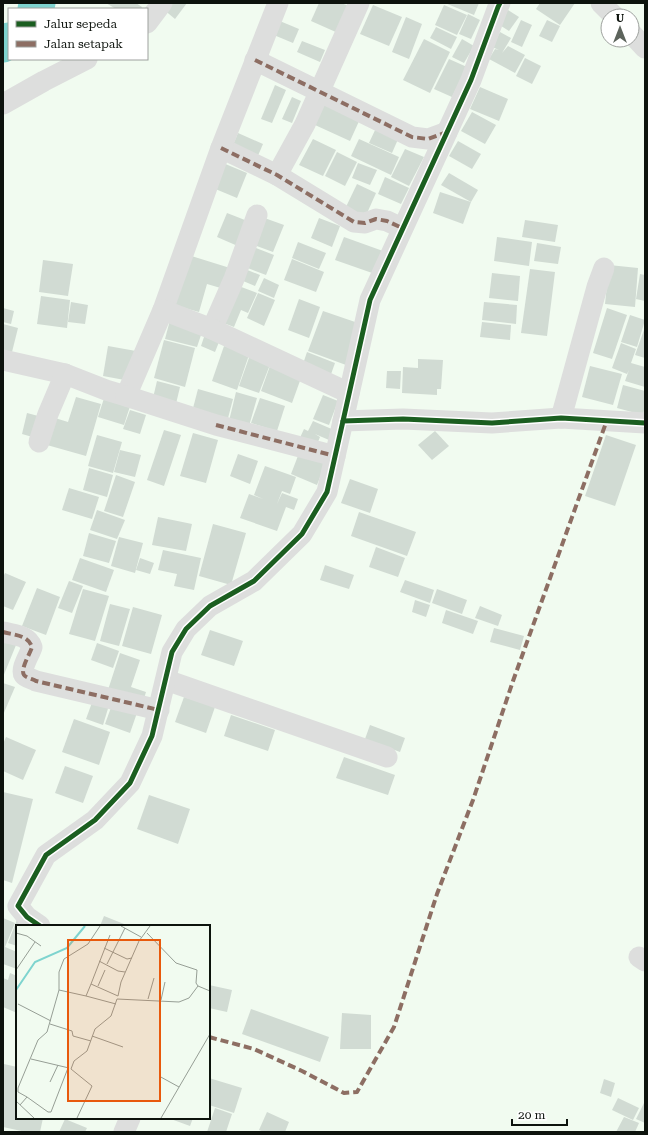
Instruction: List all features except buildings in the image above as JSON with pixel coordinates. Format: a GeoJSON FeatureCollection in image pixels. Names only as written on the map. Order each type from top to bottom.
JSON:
{"type":"FeatureCollection","features":[{"type":"Feature","properties":{"kind":"street"},"geometry":{"type":"LineString","coordinates":[[148,22],[162,3]]}},
{"type":"Feature","properties":{"kind":"street"},"geometry":{"type":"LineString","coordinates":[[126,396],[162,310],[221,148],[278,3]]}},
{"type":"Feature","properties":{"kind":"street"},"geometry":{"type":"LineString","coordinates":[[277,175],[305,124],[359,3]]}},
{"type":"Feature","properties":{"kind":"street"},"geometry":{"type":"LineString","coordinates":[[39,925],[11,904],[46,855],[94,820],[130,783],[152,736],[172,652],[186,629],[210,606],[254,581],[302,534],[327,492],[370,300],[471,80],[500,3]]}},
{"type":"Feature","properties":{"kind":"street"},"geometry":{"type":"LineString","coordinates":[[3,104],[44,80],[85,60]]}},
{"type":"Feature","properties":{"kind":"street"},"geometry":{"type":"LineString","coordinates":[[256,60],[412,137],[428,139],[447,132]]}},
{"type":"Feature","properties":{"kind":"street"},"geometry":{"type":"LineString","coordinates":[[221,148],[277,175],[354,222],[365,223],[376,219],[387,221],[402,228]]}},
{"type":"Feature","properties":{"kind":"street"},"geometry":{"type":"LineString","coordinates":[[212,329],[234,279],[257,215]]}},
{"type":"Feature","properties":{"kind":"street"},"geometry":{"type":"LineString","coordinates":[[561,418],[597,287],[604,268]]}},
{"type":"Feature","properties":{"kind":"street"},"geometry":{"type":"LineString","coordinates":[[162,310],[212,329],[349,394]]}},
{"type":"Feature","properties":{"kind":"street"},"geometry":{"type":"LineString","coordinates":[[3,360],[65,374],[106,390],[216,426],[336,456]]}},
{"type":"Feature","properties":{"kind":"street"},"geometry":{"type":"LineString","coordinates":[[39,442],[48,414],[65,374]]}},
{"type":"Feature","properties":{"kind":"street"},"geometry":{"type":"LineString","coordinates":[[343,421],[403,419],[492,423],[561,418],[645,423]]}},
{"type":"Feature","properties":{"kind":"street"},"geometry":{"type":"LineString","coordinates":[[3,632],[28,639],[32,647],[23,672],[26,676],[36,681],[159,710]]}},
{"type":"Feature","properties":{"kind":"street"},"geometry":{"type":"LineString","coordinates":[[166,680],[387,757]]}},
{"type":"Feature","properties":{"kind":"street"},"geometry":{"type":"LineString","coordinates":[[124,1132],[130,1119]]}},
{"type":"Feature","properties":{"kind":"waterway"},"geometry":{"type":"LineString","coordinates":[[35,8],[39,3]]}},
{"type":"Feature","properties":{"kind":"waterway"},"geometry":{"type":"LineString","coordinates":[[3,46],[8,40]]}},
{"type":"Feature","properties":{"kind":"marked path"},"geometry":{"type":"LineString","coordinates":[[255,60],[412,137],[428,139],[447,132]]}},
{"type":"Feature","properties":{"kind":"marked path"},"geometry":{"type":"LineString","coordinates":[[221,148],[277,175],[354,222],[365,223],[376,219],[387,221],[402,228]]}},
{"type":"Feature","properties":{"kind":"marked path"},"geometry":{"type":"LineString","coordinates":[[210,1037],[254,1049],[302,1071],[344,1093],[357,1092],[394,1027],[437,894],[473,800],[513,681],[607,420]]}},
{"type":"Feature","properties":{"kind":"marked path"},"geometry":{"type":"LineString","coordinates":[[216,425],[335,456]]}},
{"type":"Feature","properties":{"kind":"marked path"},"geometry":{"type":"LineString","coordinates":[[3,632],[20,636],[30,643],[32,647],[23,669],[26,677],[36,681],[159,710]]}},
{"type":"Feature","properties":{"kind":"cycle path"},"geometry":{"type":"LineString","coordinates":[[343,421],[370,300],[471,80],[500,3]]}},
{"type":"Feature","properties":{"kind":"cycle path"},"geometry":{"type":"LineString","coordinates":[[39,925],[27,917],[18,906],[46,855],[95,820],[130,783],[152,736],[172,652],[186,629],[210,606],[254,581],[302,534],[327,492],[343,421],[403,419],[492,423],[561,418],[645,423]]}}]}
